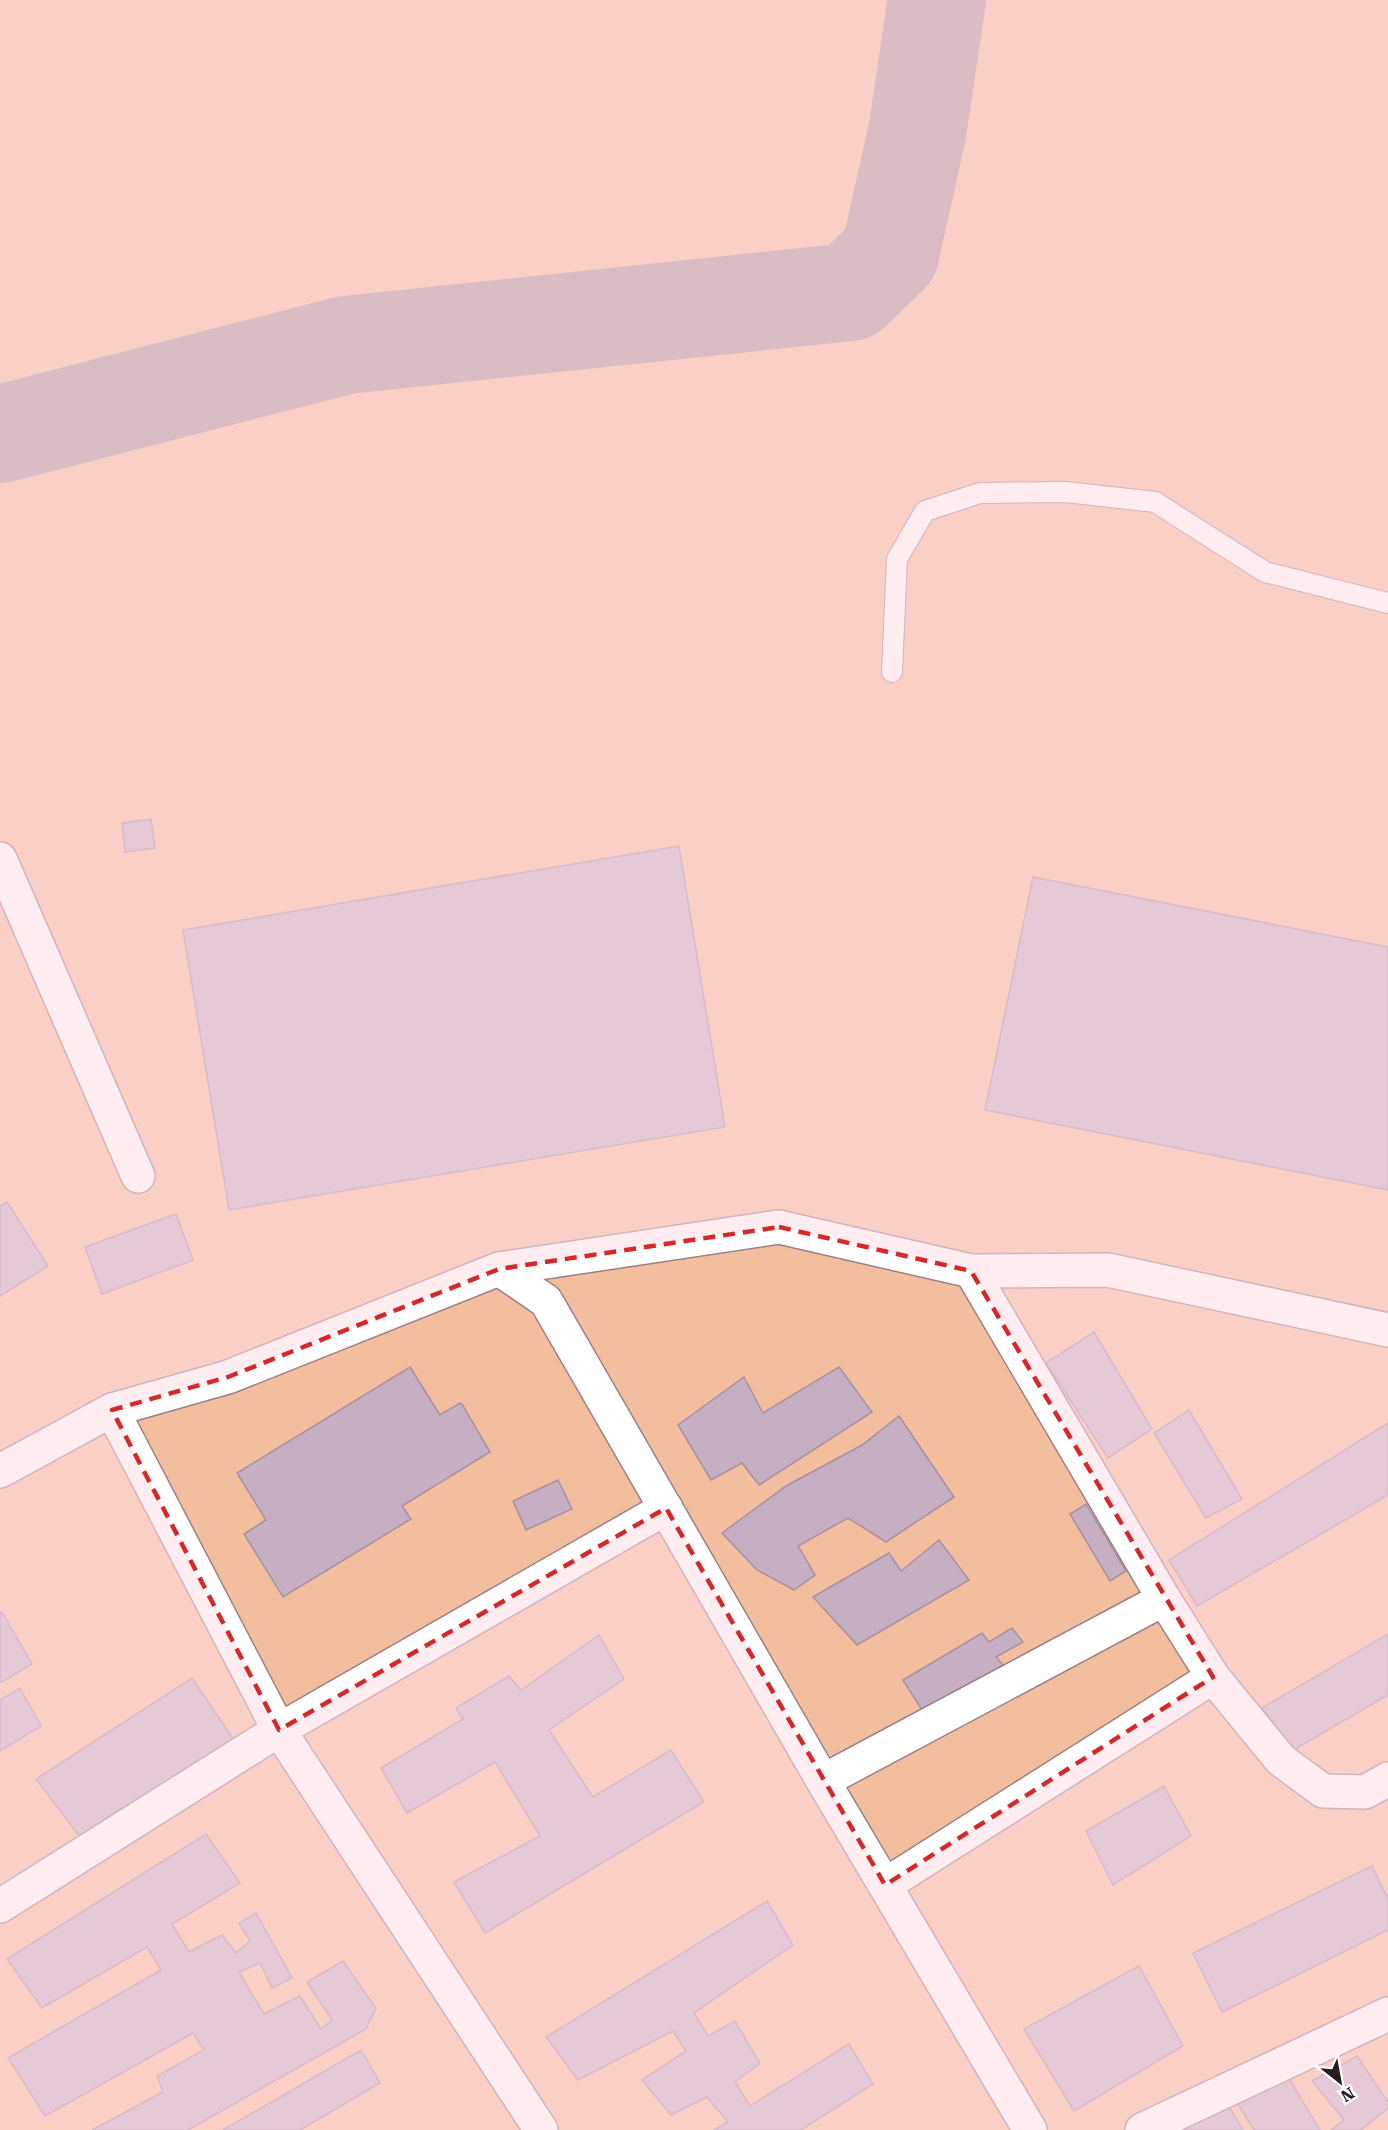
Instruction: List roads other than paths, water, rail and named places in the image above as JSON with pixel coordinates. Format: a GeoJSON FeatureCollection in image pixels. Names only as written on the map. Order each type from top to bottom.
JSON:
{"type":"FeatureCollection","features":[{"type":"Feature","properties":{"kind":"street"},"geometry":{"type":"LineString","coordinates":[[0,859],[138,1176]]}},
{"type":"Feature","properties":{"kind":"street"},"geometry":{"type":"LineString","coordinates":[[0,1471],[112,1410],[228,1377],[499,1269],[779,1227],[971,1271],[1108,1270],[1388,1330]]}},
{"type":"Feature","properties":{"kind":"street"},"geometry":{"type":"LineString","coordinates":[[499,1269],[546,1301],[885,1885],[1016,2125]]}},
{"type":"Feature","properties":{"kind":"street"},"geometry":{"type":"LineString","coordinates":[[971,1271],[1164,1599],[1213,1677],[1281,1760],[1323,1791],[1365,1792],[1388,1779]]}},
{"type":"Feature","properties":{"kind":"street"},"geometry":{"type":"LineString","coordinates":[[112,1410],[279,1730],[541,2130]]}},
{"type":"Feature","properties":{"kind":"street"},"geometry":{"type":"LineString","coordinates":[[0,1906],[279,1730],[666,1508]]}},
{"type":"Feature","properties":{"kind":"street"},"geometry":{"type":"LineString","coordinates":[[823,1781],[1164,1599]]}},
{"type":"Feature","properties":{"kind":"street"},"geometry":{"type":"LineString","coordinates":[[885,1885],[1213,1677]]}},
{"type":"Feature","properties":{"kind":"street"},"geometry":{"type":"LineString","coordinates":[[1142,2130],[1388,2014]]}},
{"type":"Feature","properties":{"kind":"lane"},"geometry":{"type":"LineString","coordinates":[[892,672],[897,559],[925,512],[980,493],[1066,492],[1155,502],[1265,572],[1388,603]]}}]}
